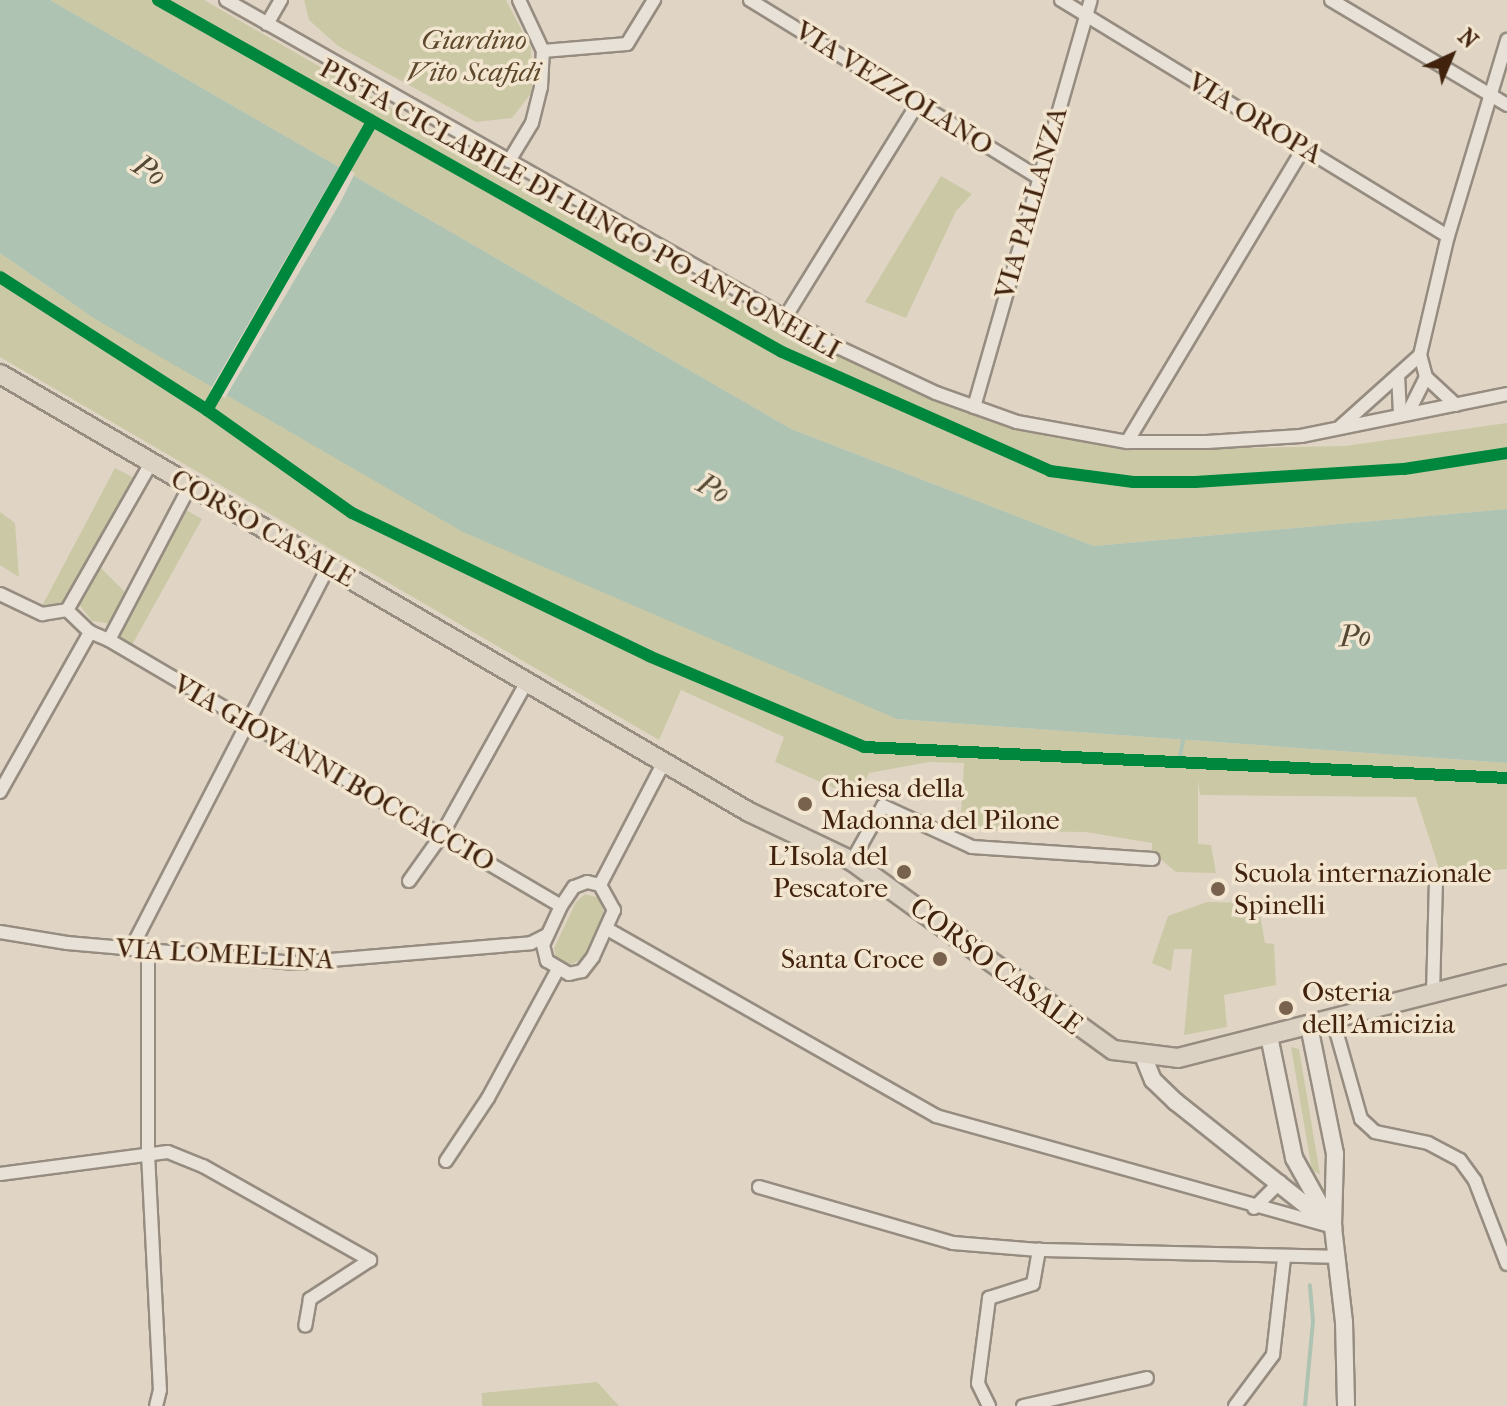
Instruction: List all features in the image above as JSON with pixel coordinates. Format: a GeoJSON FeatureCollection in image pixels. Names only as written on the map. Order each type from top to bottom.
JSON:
{"type":"FeatureCollection","features":[{"type":"Feature","properties":{"kind":"main road","name":"CORSO CASALE"},"geometry":{"type":"LineString","coordinates":[[0,374],[749,812],[852,861],[1099,1044],[1144,1058],[1178,1058],[1507,974]]}},
{"type":"Feature","properties":{"kind":"main road"},"geometry":{"type":"LineString","coordinates":[[1309,1026],[1335,1154],[1333,1227],[1338,1257],[1346,1406]]}},
{"type":"Feature","properties":{"kind":"main road"},"geometry":{"type":"LineString","coordinates":[[1269,1036],[1291,1146],[1333,1227]]}},
{"type":"Feature","properties":{"kind":"main road"},"geometry":{"type":"LineString","coordinates":[[1144,1058],[1153,1080],[1176,1102],[1333,1227]]}},
{"type":"Feature","properties":{"kind":"main road"},"geometry":{"type":"LineString","coordinates":[[1280,1182],[1291,1146]]}},
{"type":"Feature","properties":{"kind":"street"},"geometry":{"type":"LineString","coordinates":[[226,0],[786,316],[889,372],[974,407],[1053,430],[1127,442],[1207,442],[1339,428],[1507,394]]}},
{"type":"Feature","properties":{"kind":"street"},"geometry":{"type":"LineString","coordinates":[[267,24],[281,0]]}},
{"type":"Feature","properties":{"kind":"street"},"geometry":{"type":"LineString","coordinates":[[509,161],[532,123],[543,51],[519,0]]}},
{"type":"Feature","properties":{"kind":"street"},"geometry":{"type":"LineString","coordinates":[[543,51],[627,44],[654,0]]}},
{"type":"Feature","properties":{"kind":"street","name":"VIA VEZZOLANO"},"geometry":{"type":"LineString","coordinates":[[750,0],[1038,177]]}},
{"type":"Feature","properties":{"kind":"street","name":"VIA OROPA"},"geometry":{"type":"LineString","coordinates":[[1061,0],[1448,236]]}},
{"type":"Feature","properties":{"kind":"street","name":"VIA PALLANZA"},"geometry":{"type":"LineString","coordinates":[[974,407],[1083,13],[1091,0]]}},
{"type":"Feature","properties":{"kind":"street"},"geometry":{"type":"LineString","coordinates":[[1331,0],[1507,105]]}},
{"type":"Feature","properties":{"kind":"street"},"geometry":{"type":"LineString","coordinates":[[1456,405],[1426,377],[1420,355],[1448,236],[1507,40]]}},
{"type":"Feature","properties":{"kind":"street"},"geometry":{"type":"LineString","coordinates":[[786,316],[918,103]]}},
{"type":"Feature","properties":{"kind":"street"},"geometry":{"type":"LineString","coordinates":[[1127,442],[1304,148]]}},
{"type":"Feature","properties":{"kind":"street"},"geometry":{"type":"LineString","coordinates":[[1339,428],[1420,355]]}},
{"type":"Feature","properties":{"kind":"street"},"geometry":{"type":"LineString","coordinates":[[1398,375],[1404,413]]}},
{"type":"Feature","properties":{"kind":"street"},"geometry":{"type":"LineString","coordinates":[[1404,413],[1426,377]]}},
{"type":"Feature","properties":{"kind":"street"},"geometry":{"type":"LineString","coordinates":[[67,610],[151,463]]}},
{"type":"Feature","properties":{"kind":"street"},"geometry":{"type":"LineString","coordinates":[[109,640],[190,486]]}},
{"type":"Feature","properties":{"kind":"street"},"geometry":{"type":"LineString","coordinates":[[131,949],[329,566]]}},
{"type":"Feature","properties":{"kind":"street"},"geometry":{"type":"LineString","coordinates":[[0,594],[42,614],[67,610]]}},
{"type":"Feature","properties":{"kind":"street"},"geometry":{"type":"LineString","coordinates":[[0,792],[90,632],[67,610]]}},
{"type":"Feature","properties":{"kind":"street","name":"VIA GIOVANNI BOCCACCIO"},"geometry":{"type":"LineString","coordinates":[[90,632],[109,640],[561,906]]}},
{"type":"Feature","properties":{"kind":"street"},"geometry":{"type":"LineString","coordinates":[[409,881],[441,836],[528,680]]}},
{"type":"Feature","properties":{"kind":"street"},"geometry":{"type":"LineString","coordinates":[[600,885],[664,762]]}},
{"type":"Feature","properties":{"kind":"street"},"geometry":{"type":"LineString","coordinates":[[852,861],[883,806],[972,847],[1153,859]]}},
{"type":"Feature","properties":{"kind":"street"},"geometry":{"type":"LineString","coordinates":[[1433,994],[1436,879]]}},
{"type":"Feature","properties":{"kind":"street"},"geometry":{"type":"LineString","coordinates":[[587,882],[600,885],[614,910],[609,930],[582,971],[557,971],[547,961],[545,936],[574,887],[587,882]]}},
{"type":"Feature","properties":{"kind":"street"},"geometry":{"type":"LineString","coordinates":[[609,930],[936,1116],[1254,1208],[1333,1227]]}},
{"type":"Feature","properties":{"kind":"street","name":"VIA LOMELLINA"},"geometry":{"type":"LineString","coordinates":[[0,932],[148,952],[295,963],[367,960],[531,943],[545,936]]}},
{"type":"Feature","properties":{"kind":"street"},"geometry":{"type":"LineString","coordinates":[[148,952],[148,1154],[160,1390],[156,1406]]}},
{"type":"Feature","properties":{"kind":"street"},"geometry":{"type":"LineString","coordinates":[[446,1161],[488,1098],[557,971]]}},
{"type":"Feature","properties":{"kind":"street"},"geometry":{"type":"LineString","coordinates":[[1333,1020],[1361,1119],[1375,1132],[1428,1143],[1460,1160],[1475,1181],[1507,1264]]}},
{"type":"Feature","properties":{"kind":"street"},"geometry":{"type":"LineString","coordinates":[[0,1174],[168,1152],[203,1166],[370,1260],[310,1299],[305,1326]]}},
{"type":"Feature","properties":{"kind":"street"},"geometry":{"type":"LineString","coordinates":[[1254,1208],[1280,1182]]}},
{"type":"Feature","properties":{"kind":"street"},"geometry":{"type":"LineString","coordinates":[[759,1187],[953,1243],[1039,1250],[1338,1257]]}},
{"type":"Feature","properties":{"kind":"street"},"geometry":{"type":"LineString","coordinates":[[989,1406],[978,1383],[989,1298],[1033,1284],[1039,1250]]}},
{"type":"Feature","properties":{"kind":"street"},"geometry":{"type":"LineString","coordinates":[[1235,1406],[1273,1355],[1284,1258]]}},
{"type":"Feature","properties":{"kind":"street"},"geometry":{"type":"LineString","coordinates":[[1023,1406],[1049,1403],[1147,1378]]}},
{"type":"Feature","properties":{"kind":"green space"},"geometry":{"type":"Polygon","coordinates":[[[50,0],[204,0],[703,287],[1049,437],[1140,450],[1345,446],[1507,423],[1507,509],[1094,546],[791,429],[50,0]]]}},
{"type":"Feature","properties":{"kind":"green space","name":"Giardino Vito Scafidi"},"geometry":{"type":"Polygon","coordinates":[[[304,0],[506,0],[531,48],[532,92],[512,118],[476,122],[338,46],[309,20],[304,0]]]}},
{"type":"Feature","properties":{"kind":"green space"},"geometry":{"type":"Polygon","coordinates":[[[941,176],[972,194],[956,211],[906,318],[865,302],[941,176]]]}},
{"type":"Feature","properties":{"kind":"green space"},"geometry":{"type":"Polygon","coordinates":[[[0,253],[95,319],[897,719],[1507,763],[1507,869],[1441,875],[1416,797],[1200,795],[1198,780],[1198,844],[1211,845],[1216,873],[1176,872],[1152,852],[1152,843],[1086,832],[960,830],[964,763],[929,762],[869,773],[857,798],[775,762],[784,737],[681,690],[659,740],[0,357],[0,253]]]}},
{"type":"Feature","properties":{"kind":"green space"},"geometry":{"type":"Polygon","coordinates":[[[115,468],[136,479],[65,605],[42,606],[115,468]]]}},
{"type":"Feature","properties":{"kind":"green space"},"geometry":{"type":"Polygon","coordinates":[[[186,510],[202,519],[132,645],[118,635],[186,510]]]}},
{"type":"Feature","properties":{"kind":"green space"},"geometry":{"type":"Polygon","coordinates":[[[0,512],[15,523],[19,577],[0,565],[0,512]]]}},
{"type":"Feature","properties":{"kind":"green space"},"geometry":{"type":"Polygon","coordinates":[[[99,566],[127,594],[112,624],[92,621],[78,603],[99,566]]]}},
{"type":"Feature","properties":{"kind":"green space"},"geometry":{"type":"Polygon","coordinates":[[[585,894],[600,898],[604,914],[582,959],[566,967],[556,960],[554,948],[576,902],[585,894]]]}},
{"type":"Feature","properties":{"kind":"green space"},"geometry":{"type":"Polygon","coordinates":[[[1207,902],[1258,903],[1265,943],[1274,944],[1276,985],[1224,995],[1227,1027],[1184,1035],[1192,949],[1174,949],[1171,971],[1152,963],[1168,916],[1207,902]]]}},
{"type":"Feature","properties":{"kind":"green space"},"geometry":{"type":"Polygon","coordinates":[[[1291,1047],[1299,1049],[1320,1174],[1312,1171],[1291,1047]]]}},
{"type":"Feature","properties":{"kind":"green space"},"geometry":{"type":"Polygon","coordinates":[[[597,1382],[619,1406],[482,1406],[482,1393],[597,1382]]]}},
{"type":"Feature","properties":{"kind":"water","name":"Po"},"geometry":{"type":"Polygon","coordinates":[[[0,0],[50,0],[791,429],[1094,546],[1507,509],[1507,763],[897,719],[463,532],[95,319],[0,253],[0,0]]]}},
{"type":"Feature","properties":{"kind":"pier"},"geometry":{"type":"Polygon","coordinates":[[[340,165],[355,173],[340,203],[225,398],[210,390],[340,165]]]}},
{"type":"Feature","properties":{"kind":"waterway"},"geometry":{"type":"LineString","coordinates":[[1180,756],[1184,735]]}},
{"type":"Feature","properties":{"kind":"waterway"},"geometry":{"type":"LineString","coordinates":[[1305,1406],[1313,1321],[1310,1285]]}},
{"type":"Feature","properties":{"kind":"cycle path","name":"PISTA CICLABILE DI LUNGO PO ANTONELLI"},"geometry":{"type":"LineString","coordinates":[[158,0],[782,352],[1050,471],[1133,482],[1195,482],[1404,469],[1507,453]]}},
{"type":"Feature","properties":{"kind":"cycle path","name":"PISTA CICLABILE DI LUNGO PO ANTONELLI"},"geometry":{"type":"LineString","coordinates":[[207,410],[371,124]]}},
{"type":"Feature","properties":{"kind":"cycle path"},"geometry":{"type":"LineString","coordinates":[[0,277],[207,410],[352,513],[649,656],[864,747],[1507,778]]}},
{"type":"Feature","properties":{"kind":"place","name":"Chiesa della Madonna del Pilone"},"geometry":{"type":"Point","coordinates":[805,804]}},
{"type":"Feature","properties":{"kind":"place","name":"L'Isola del Pescatore"},"geometry":{"type":"Point","coordinates":[904,872]}},
{"type":"Feature","properties":{"kind":"place","name":"Scuola internazionale Spinelli"},"geometry":{"type":"Point","coordinates":[1218,889]}},
{"type":"Feature","properties":{"kind":"place","name":"Santa Croce"},"geometry":{"type":"Point","coordinates":[940,959]}},
{"type":"Feature","properties":{"kind":"place","name":"Osteria dell'Amicizia"},"geometry":{"type":"Point","coordinates":[1286,1008]}}]}
